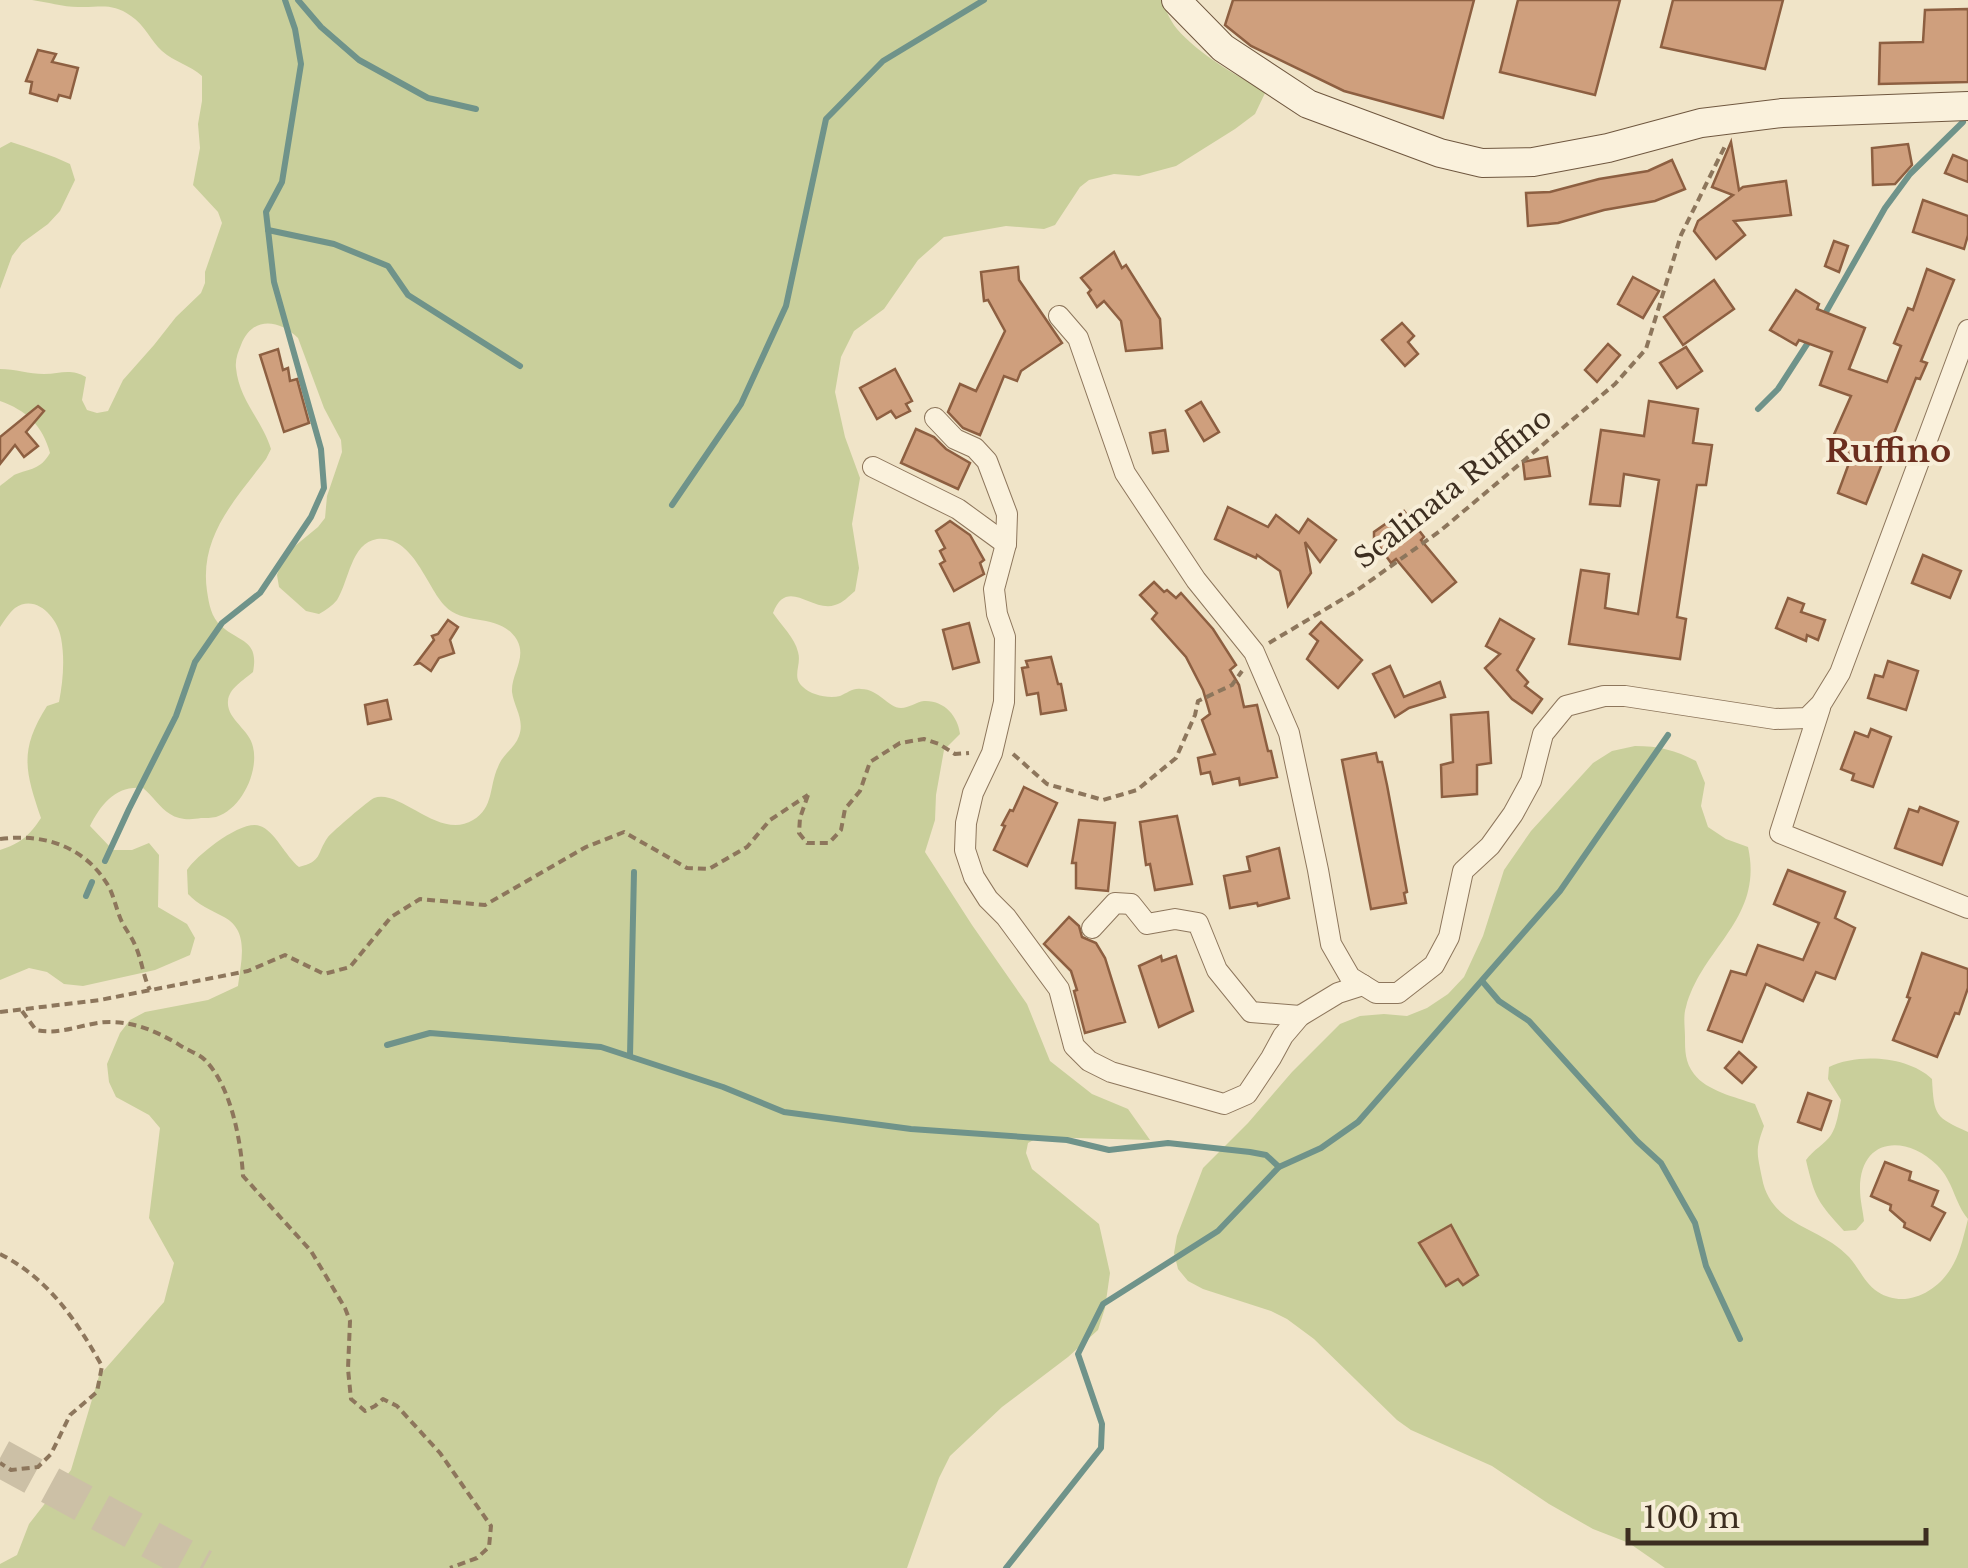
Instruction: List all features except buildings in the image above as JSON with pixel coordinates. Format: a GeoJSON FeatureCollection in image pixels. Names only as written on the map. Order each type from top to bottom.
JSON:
{"type":"FeatureCollection","features":[{"type":"Feature","properties":{"kind":"main road"},"geometry":{"type":"LineString","coordinates":[[1176,0],[1223,48],[1308,104],[1440,153],[1482,163],[1532,162],[1738,118],[1968,106]]}},
{"type":"Feature","properties":{"kind":"street"},"geometry":{"type":"LineString","coordinates":[[1059,316],[1078,338],[1126,474],[1196,580],[1254,652],[1289,733],[1330,944],[1350,978],[1376,992],[1398,993],[1434,965],[1449,937],[1462,871],[1490,846],[1513,814],[1531,781],[1543,734],[1566,706],[1604,696],[1625,696],[1775,719],[1806,718],[1821,704]]}},
{"type":"Feature","properties":{"kind":"street"},"geometry":{"type":"LineString","coordinates":[[1968,330],[1840,673],[1821,704],[1780,832],[1968,908]]}},
{"type":"Feature","properties":{"kind":"street"},"geometry":{"type":"LineString","coordinates":[[935,418],[987,461],[1007,514],[1006,544],[994,590],[1005,637],[1006,676],[1000,727],[973,793],[965,850],[974,878],[988,899],[1059,989],[1074,1046],[1089,1061],[1111,1072],[1224,1104],[1247,1094],[1300,1016],[1338,993],[1363,985]]}},
{"type":"Feature","properties":{"kind":"street"},"geometry":{"type":"LineString","coordinates":[[873,467],[958,509],[1006,544]]}},
{"type":"Feature","properties":{"kind":"street"},"geometry":{"type":"LineString","coordinates":[[1092,928],[1115,904],[1131,904],[1147,924],[1175,919],[1198,923],[1217,970],[1251,1012],[1300,1016]]}},
{"type":"Feature","properties":{"kind":"path","name":"Scalinata Ruffino"},"geometry":{"type":"LineString","coordinates":[[150,990],[248,972],[285,955],[324,974],[350,967],[390,916],[420,898],[485,905],[586,847],[624,832],[688,868],[709,870],[747,848],[770,820],[808,795],[799,833],[808,843],[828,843],[841,830],[846,809],[860,791],[870,762],[900,743],[924,739],[954,754],[1012,754],[1047,784],[1103,800],[1137,790],[1176,758],[1198,701],[1232,685],[1254,652],[1356,591],[1450,524],[1614,384],[1646,349],[1681,235],[1738,118]]}},
{"type":"Feature","properties":{"kind":"path"},"geometry":{"type":"LineString","coordinates":[[0,839],[44,841],[74,849],[94,865],[136,947],[150,990],[0,1012]]}},
{"type":"Feature","properties":{"kind":"path"},"geometry":{"type":"LineString","coordinates":[[22,1011],[36,1030],[51,1033],[110,1022],[154,1029],[203,1058],[220,1081],[228,1103],[242,1152],[243,1176],[311,1251],[345,1308],[350,1321],[351,1399],[365,1411],[382,1399],[396,1406],[440,1453],[491,1526],[490,1547],[476,1558],[450,1568]]}},
{"type":"Feature","properties":{"kind":"path"},"geometry":{"type":"LineString","coordinates":[[0,1254],[24,1267],[76,1320],[102,1366],[96,1392],[70,1416],[51,1454],[38,1467],[11,1470],[0,1463]]}},
{"type":"Feature","properties":{"kind":"green space"},"geometry":{"type":"Polygon","coordinates":[[[32,0],[1161,0],[1175,26],[1196,47],[1266,91],[1255,114],[1176,166],[1139,176],[1114,174],[1089,180],[1055,225],[1044,229],[1006,226],[944,237],[918,260],[884,309],[854,331],[841,357],[835,392],[860,478],[852,524],[859,568],[855,591],[841,603],[826,606],[785,597],[773,613],[796,647],[798,679],[811,692],[836,697],[855,689],[867,690],[896,707],[931,701],[953,715],[960,734],[944,750],[935,820],[925,852],[1027,1004],[1050,1061],[1092,1094],[1128,1109],[1150,1140],[1039,1137],[1028,1143],[1026,1153],[1032,1169],[1099,1224],[1110,1273],[1105,1308],[1098,1330],[1002,1407],[950,1456],[907,1568],[0,1568],[0,1564],[17,1555],[29,1524],[71,1470],[99,1376],[164,1302],[174,1263],[149,1218],[160,1128],[149,1115],[116,1097],[107,1064],[130,1020],[145,1012],[208,1000],[238,986],[242,947],[238,930],[188,894],[187,870],[220,840],[252,825],[270,833],[299,867],[307,865],[316,859],[331,834],[374,798],[396,800],[447,824],[473,820],[488,803],[498,767],[521,730],[512,692],[520,660],[517,640],[501,626],[462,616],[445,606],[400,545],[389,540],[368,542],[356,555],[337,600],[319,614],[306,611],[279,587],[277,575],[284,555],[325,518],[327,496],[342,452],[341,440],[324,408],[298,338],[275,324],[259,325],[246,336],[236,368],[241,390],[271,449],[222,519],[206,571],[215,619],[247,643],[253,654],[253,672],[234,688],[228,701],[231,713],[253,747],[251,778],[234,806],[216,817],[177,817],[143,788],[133,788],[110,798],[90,826],[113,850],[132,850],[149,843],[159,855],[158,907],[187,924],[195,938],[190,955],[155,970],[83,986],[64,984],[47,972],[29,968],[0,980],[0,850],[24,838],[41,818],[27,761],[38,722],[47,706],[59,702],[63,662],[59,630],[51,616],[38,606],[23,604],[15,608],[0,627],[0,486],[14,475],[39,466],[50,453],[32,420],[0,401],[0,369],[80,374],[86,377],[82,400],[87,410],[108,411],[123,380],[201,293],[222,223],[218,212],[193,185],[200,148],[202,76],[162,51],[140,23],[124,12],[111,7],[72,7],[32,0]]]}},
{"type":"Feature","properties":{"kind":"green space"},"geometry":{"type":"Polygon","coordinates":[[[11,142],[70,164],[75,180],[60,211],[12,256],[0,289],[0,148],[11,142]]]}},
{"type":"Feature","properties":{"kind":"green space"},"geometry":{"type":"Polygon","coordinates":[[[1635,746],[1667,749],[1696,761],[1705,783],[1701,806],[1708,827],[1748,847],[1751,872],[1747,894],[1740,913],[1694,986],[1685,1014],[1685,1052],[1694,1074],[1706,1085],[1755,1104],[1764,1126],[1758,1152],[1762,1178],[1775,1207],[1838,1247],[1878,1292],[1900,1299],[1921,1295],[1948,1273],[1959,1253],[1968,1219],[1968,1568],[1665,1568],[1629,1543],[1593,1529],[1549,1504],[1492,1466],[1411,1430],[1314,1339],[1287,1319],[1203,1289],[1188,1281],[1178,1269],[1174,1253],[1177,1236],[1203,1168],[1340,1024],[1360,1016],[1407,1016],[1448,994],[1464,977],[1483,936],[1504,870],[1531,831],[1593,763],[1612,751],[1635,746]]]}},
{"type":"Feature","properties":{"kind":"green space"},"geometry":{"type":"Polygon","coordinates":[[[1882,1059],[1910,1065],[1932,1079],[1938,1114],[1968,1132],[1968,1219],[1937,1165],[1911,1148],[1886,1146],[1868,1159],[1862,1172],[1864,1221],[1856,1230],[1844,1231],[1819,1199],[1806,1160],[1831,1135],[1838,1118],[1841,1100],[1828,1079],[1829,1067],[1854,1060],[1882,1059]]]}},
{"type":"Feature","properties":{"kind":"waterway"},"geometry":{"type":"LineString","coordinates":[[105,861],[176,716],[195,662],[222,623],[260,593],[311,517],[324,488],[321,449],[274,282],[266,212],[282,182],[301,64],[285,0]]}},
{"type":"Feature","properties":{"kind":"waterway"},"geometry":{"type":"LineString","coordinates":[[298,0],[321,27],[359,60],[428,98],[476,109]]}},
{"type":"Feature","properties":{"kind":"waterway"},"geometry":{"type":"LineString","coordinates":[[672,505],[741,404],[786,306],[826,119],[883,61],[984,0]]}},
{"type":"Feature","properties":{"kind":"waterway"},"geometry":{"type":"LineString","coordinates":[[1822,319],[1885,208],[1910,174],[1963,122]]}},
{"type":"Feature","properties":{"kind":"waterway"},"geometry":{"type":"LineString","coordinates":[[268,230],[334,244],[388,266],[408,295],[520,366]]}},
{"type":"Feature","properties":{"kind":"waterway"},"geometry":{"type":"LineString","coordinates":[[1758,409],[1778,389],[1811,338]]}},
{"type":"Feature","properties":{"kind":"waterway"},"geometry":{"type":"LineString","coordinates":[[1006,1568],[1101,1448],[1102,1424],[1078,1354],[1103,1304],[1218,1231],[1279,1167],[1321,1148],[1358,1122],[1560,891],[1668,735]]}},
{"type":"Feature","properties":{"kind":"waterway"},"geometry":{"type":"LineString","coordinates":[[630,1056],[634,872]]}},
{"type":"Feature","properties":{"kind":"waterway"},"geometry":{"type":"LineString","coordinates":[[86,896],[92,882]]}},
{"type":"Feature","properties":{"kind":"waterway"},"geometry":{"type":"LineString","coordinates":[[1482,981],[1499,1001],[1529,1021],[1661,1163],[1695,1223],[1706,1266],[1740,1339]]}},
{"type":"Feature","properties":{"kind":"waterway"},"geometry":{"type":"LineString","coordinates":[[387,1045],[430,1033],[601,1047],[723,1087],[784,1112],[911,1129],[1067,1140],[1109,1150],[1168,1143],[1250,1152],[1266,1155],[1279,1167]]}},
{"type":"Feature","properties":{"kind":"tunnel"},"geometry":{"type":"LineString","coordinates":[[0,1458],[203,1568]]}},
{"type":"Feature","properties":{"kind":"district","name":"Ruffino"},"geometry":{"type":"Point","coordinates":[1888,451]}}]}
